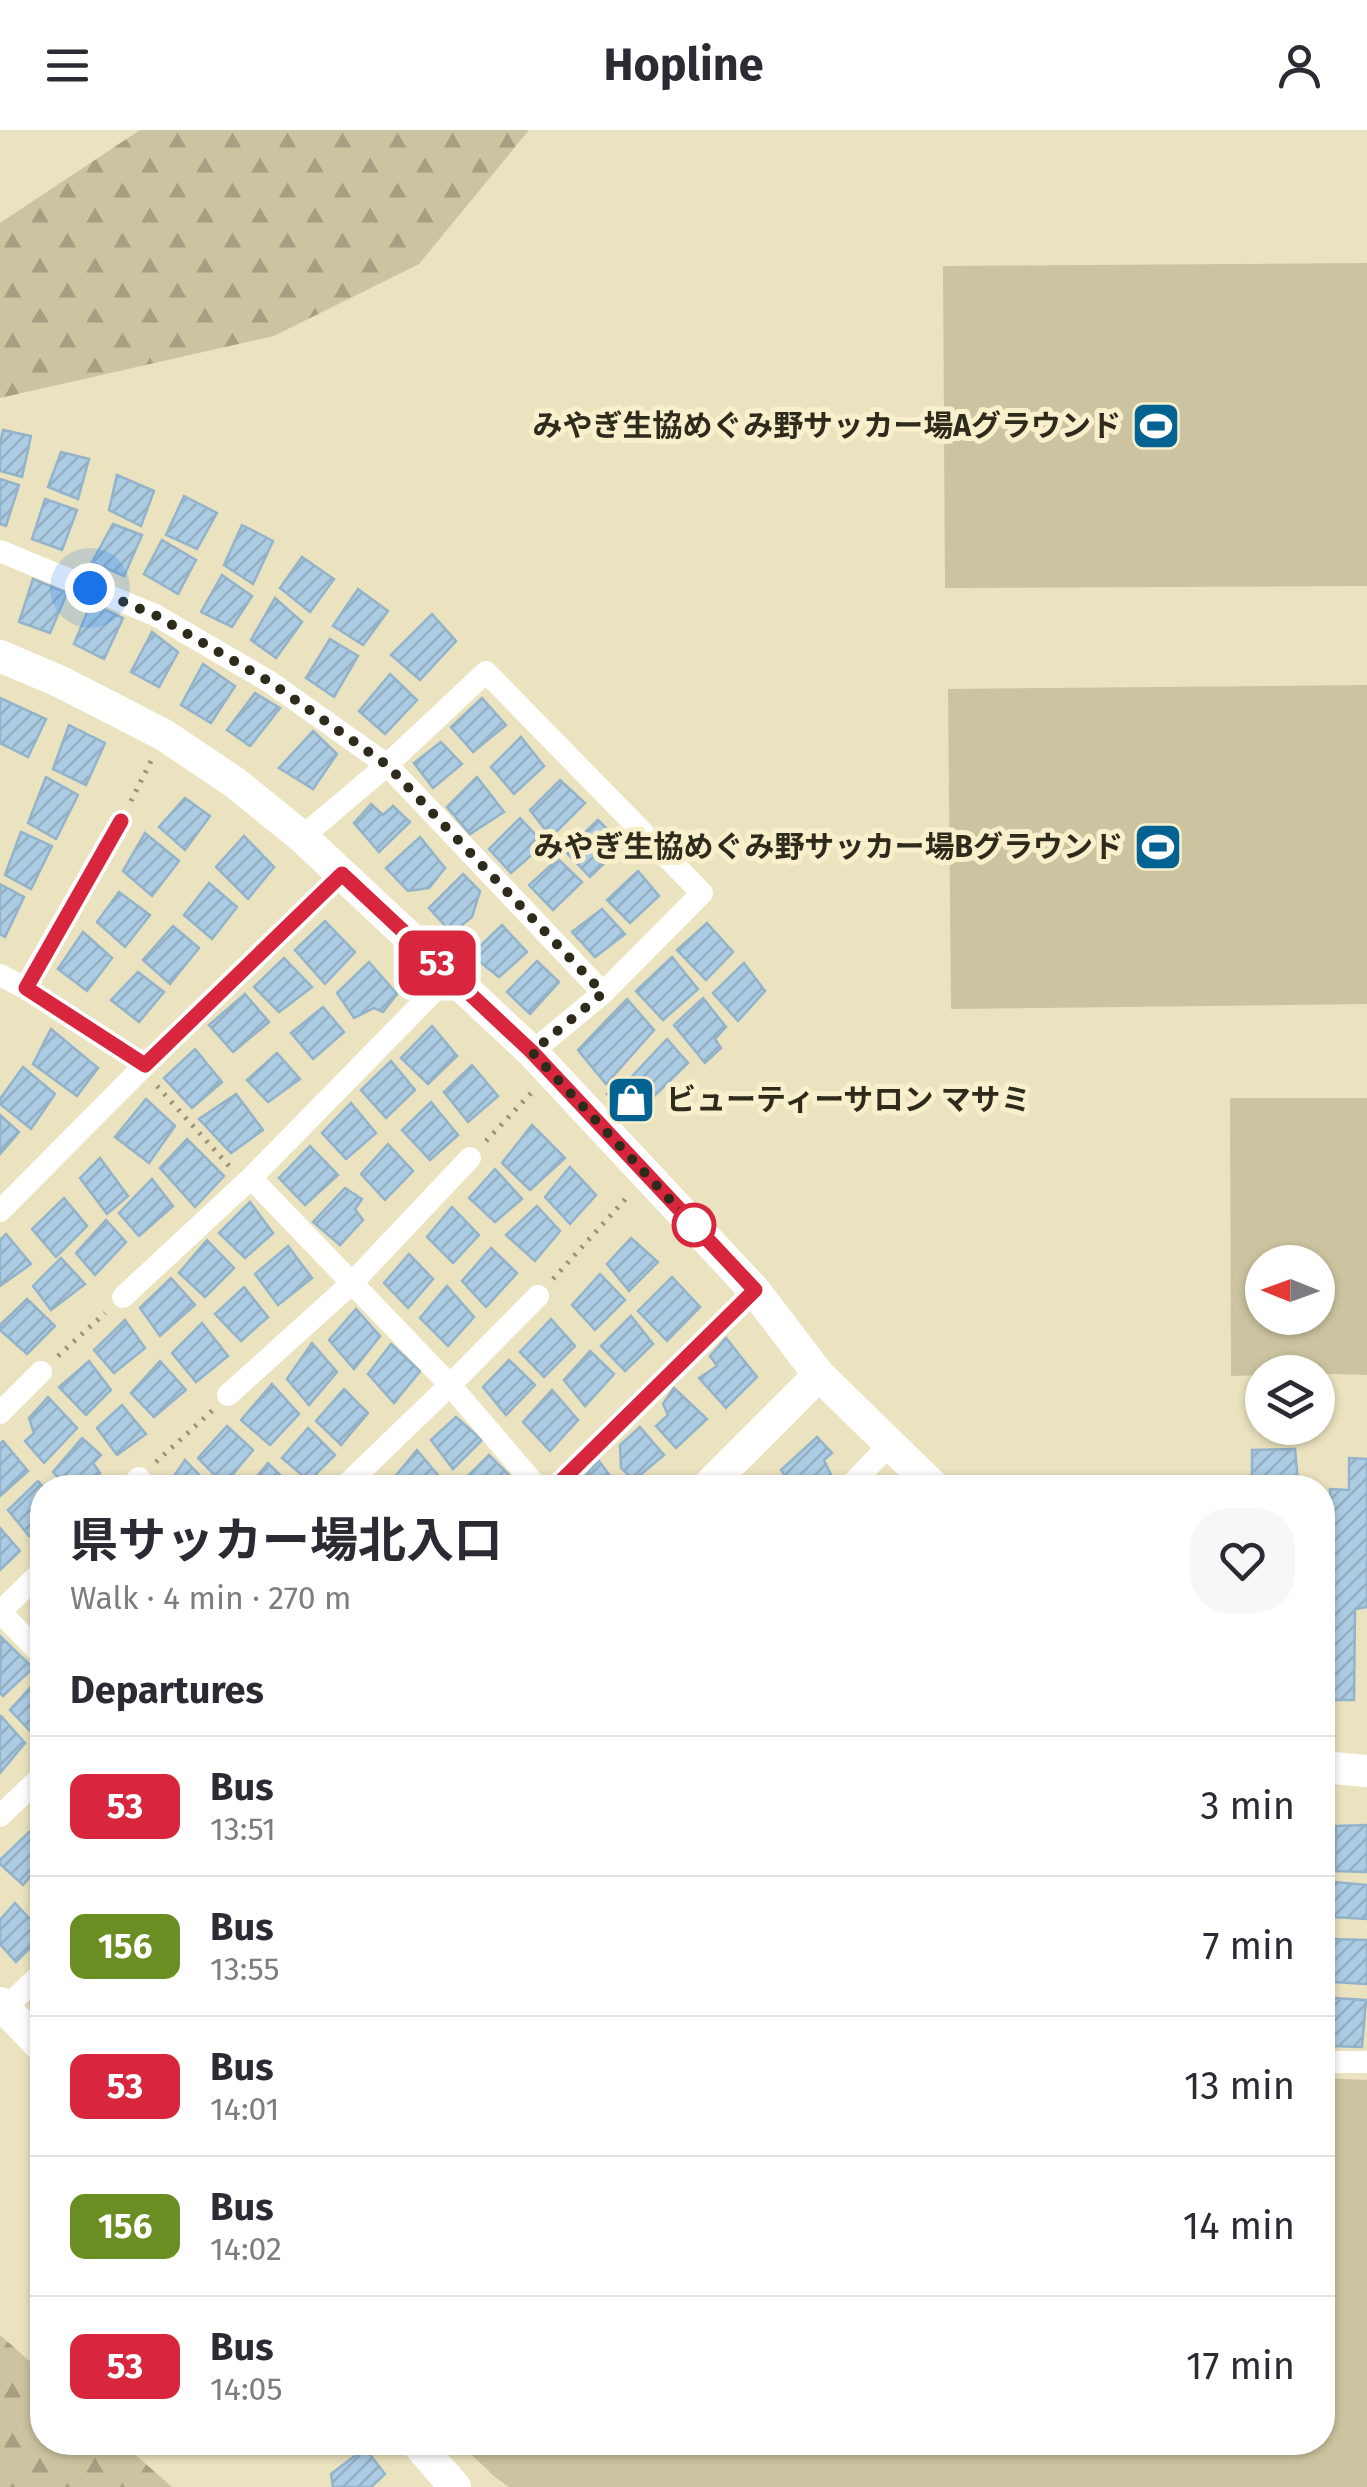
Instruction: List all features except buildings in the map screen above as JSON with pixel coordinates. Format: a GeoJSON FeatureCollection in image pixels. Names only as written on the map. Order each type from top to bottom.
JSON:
{"type":"FeatureCollection","features":[{"type":"Feature","properties":{"kind":"street"},"geometry":{"type":"LineString","coordinates":[[0,551],[155,615],[270,682],[387,765],[603,993]]}},
{"type":"Feature","properties":{"kind":"street"},"geometry":{"type":"LineString","coordinates":[[0,656],[61,682],[164,735],[234,782],[302,837],[541,1062],[755,1290],[819,1375],[922,1475]]}},
{"type":"Feature","properties":{"kind":"street"},"geometry":{"type":"LineString","coordinates":[[302,837],[387,765],[486,672],[702,893],[541,1062]]}},
{"type":"Feature","properties":{"kind":"street"},"geometry":{"type":"LineString","coordinates":[[26,988],[121,821]]}},
{"type":"Feature","properties":{"kind":"street"},"geometry":{"type":"LineString","coordinates":[[0,1210],[342,874]]}},
{"type":"Feature","properties":{"kind":"street"},"geometry":{"type":"LineString","coordinates":[[0,975],[26,988],[143,1067]]}},
{"type":"Feature","properties":{"kind":"street"},"geometry":{"type":"LineString","coordinates":[[122,1297],[248,1181],[450,975]]}},
{"type":"Feature","properties":{"kind":"street"},"geometry":{"type":"LineString","coordinates":[[228,1395],[352,1282],[470,1158]]}},
{"type":"Feature","properties":{"kind":"street"},"geometry":{"type":"LineString","coordinates":[[248,1181],[450,1385],[527,1475]]}},
{"type":"Feature","properties":{"kind":"street"},"geometry":{"type":"LineString","coordinates":[[567,1475],[755,1290]]}},
{"type":"Feature","properties":{"kind":"street"},"geometry":{"type":"LineString","coordinates":[[357,1475],[538,1296]]}},
{"type":"Feature","properties":{"kind":"street"},"geometry":{"type":"LineString","coordinates":[[0,1412],[41,1372]]}},
{"type":"Feature","properties":{"kind":"street"},"geometry":{"type":"LineString","coordinates":[[719,1475],[819,1375]]}},
{"type":"Feature","properties":{"kind":"street"},"geometry":{"type":"LineString","coordinates":[[860,1475],[890,1444]]}},
{"type":"Feature","properties":{"kind":"street"},"geometry":{"type":"LineString","coordinates":[[30,1583],[0,1612],[30,1643]]}},
{"type":"Feature","properties":{"kind":"street"},"geometry":{"type":"LineString","coordinates":[[1335,1768],[1367,1770]]}},
{"type":"Feature","properties":{"kind":"street"},"geometry":{"type":"LineString","coordinates":[[0,1816],[30,1787]]}},
{"type":"Feature","properties":{"kind":"street"},"geometry":{"type":"LineString","coordinates":[[30,1984],[3,2006],[30,2034]]}},
{"type":"Feature","properties":{"kind":"street"},"geometry":{"type":"LineString","coordinates":[[1335,2062],[1367,2062]]}},
{"type":"Feature","properties":{"kind":"street"},"geometry":{"type":"LineString","coordinates":[[427,2455],[455,2487]]}},
{"type":"Feature","properties":{"kind":"path"},"geometry":{"type":"LineString","coordinates":[[121,821],[164,735]]}},
{"type":"Feature","properties":{"kind":"path"},"geometry":{"type":"LineString","coordinates":[[470,1158],[541,1062]]}},
{"type":"Feature","properties":{"kind":"path"},"geometry":{"type":"LineString","coordinates":[[143,1067],[248,1181]]}},
{"type":"Feature","properties":{"kind":"path"},"geometry":{"type":"LineString","coordinates":[[538,1296],[647,1175]]}},
{"type":"Feature","properties":{"kind":"path"},"geometry":{"type":"LineString","coordinates":[[41,1372],[122,1297]]}},
{"type":"Feature","properties":{"kind":"path"},"geometry":{"type":"LineString","coordinates":[[143,1475],[228,1395]]}},
{"type":"Feature","properties":{"kind":"green space"},"geometry":{"type":"Polygon","coordinates":[[[140,130],[529,130],[419,264],[274,336],[0,398],[0,223],[140,130]]]}},
{"type":"Feature","properties":{"kind":"green space","name":"みやぎ生協めぐみ野サッカー場Aグラウンド"},"geometry":{"type":"Polygon","coordinates":[[[1367,263],[1367,586],[945,588],[943,266],[1367,263]]]}},
{"type":"Feature","properties":{"kind":"green space","name":"みやぎ生協めぐみ野サッカー場Bグラウンド"},"geometry":{"type":"Polygon","coordinates":[[[1367,685],[1367,1004],[951,1009],[948,689],[1367,685]]]}},
{"type":"Feature","properties":{"kind":"green space"},"geometry":{"type":"Polygon","coordinates":[[[1230,1098],[1367,1098],[1367,1375],[1335,1374],[1335,1355],[1245,1355],[1245,1376],[1231,1376],[1230,1098]]]}},
{"type":"Feature","properties":{"kind":"green space"},"geometry":{"type":"Polygon","coordinates":[[[1335,2079],[1367,2080],[1367,2487],[509,2487],[472,2455],[1335,2455],[1335,2079]]]}},
{"type":"Feature","properties":{"kind":"green space"},"geometry":{"type":"Polygon","coordinates":[[[0,2335],[30,2361],[30,2455],[136,2455],[172,2487],[0,2487],[0,2335]]]}},
{"type":"Feature","properties":{"kind":"bus line","name":"53"},"geometry":{"type":"LineString","coordinates":[[121,821],[26,988],[145,1065],[342,874],[532,1052],[755,1290],[567,1475]]}},
{"type":"Feature","properties":{"kind":"place","name":"みやぎ生協めぐみ野サッカー場Aグラウンド"},"geometry":{"type":"Point","coordinates":[1156,426]}},
{"type":"Feature","properties":{"kind":"place","name":"みやぎ生協めぐみ野サッカー場Bグラウンド"},"geometry":{"type":"Point","coordinates":[1158,847]}},
{"type":"Feature","properties":{"kind":"place","name":"ビューティーサロン マサミ"},"geometry":{"type":"Point","coordinates":[631,1100]}},
{"type":"Feature","properties":{"kind":"route"},"geometry":{"type":"LineString","coordinates":[[90,588],[155,615],[270,682],[387,765],[603,993],[532,1052],[701,1233],[694,1225]]}}]}
